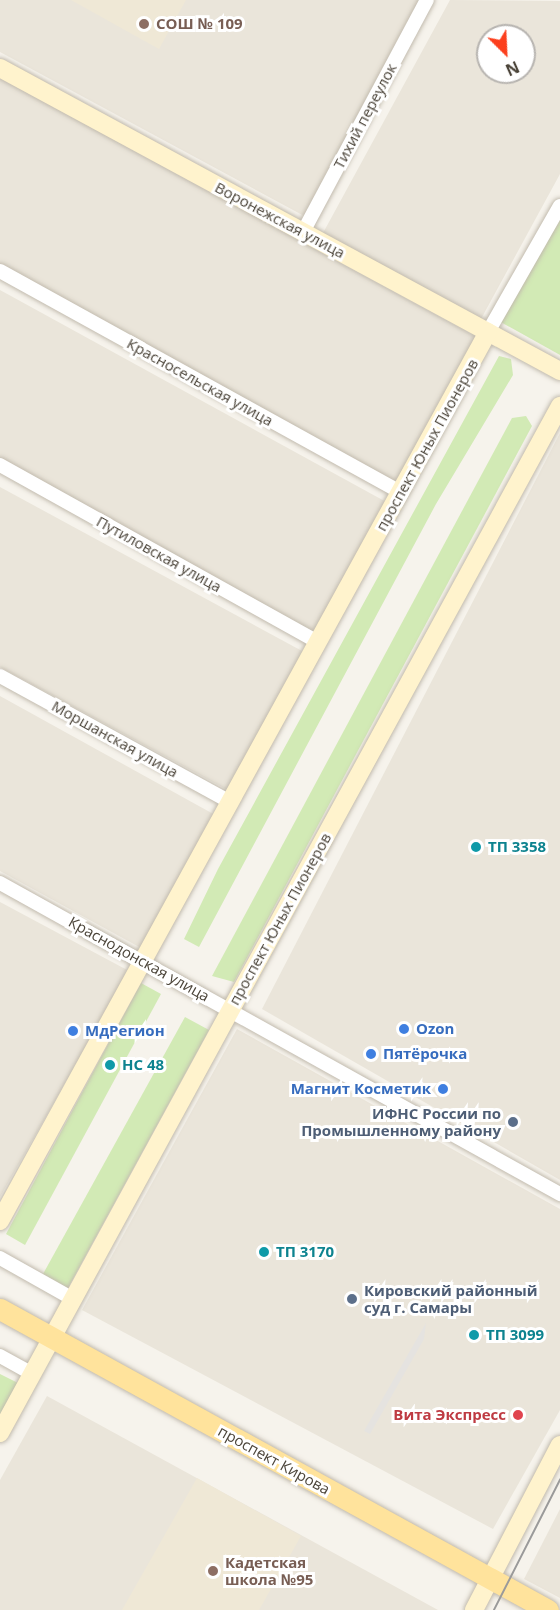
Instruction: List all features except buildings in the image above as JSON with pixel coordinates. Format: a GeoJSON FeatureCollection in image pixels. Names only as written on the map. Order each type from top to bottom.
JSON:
{"type":"FeatureCollection","features":[{"type":"Feature","properties":{"kind":"main road","name":"проспект Кирова"},"geometry":{"type":"LineString","coordinates":[[0,1310],[548,1610]]}},
{"type":"Feature","properties":{"kind":"street","name":"Тихий переулок"},"geometry":{"type":"LineString","coordinates":[[303,232],[427,0]]}},
{"type":"Feature","properties":{"kind":"street","name":"Воронежская улица"},"geometry":{"type":"LineString","coordinates":[[0,68],[560,371]]}},
{"type":"Feature","properties":{"kind":"street","name":"проспект Юных Пионеров"},"geometry":{"type":"LineString","coordinates":[[0,1221],[488,332],[560,206]]}},
{"type":"Feature","properties":{"kind":"street","name":"Красносельская улица"},"geometry":{"type":"LineString","coordinates":[[0,271],[401,492]]}},
{"type":"Feature","properties":{"kind":"street","name":"проспект Юных Пионеров"},"geometry":{"type":"LineString","coordinates":[[0,1433],[560,406]]}},
{"type":"Feature","properties":{"kind":"street","name":"Путиловская улица"},"geometry":{"type":"LineString","coordinates":[[0,465],[318,642]]}},
{"type":"Feature","properties":{"kind":"street","name":"Моршанская улица"},"geometry":{"type":"LineString","coordinates":[[0,676],[230,802]]}},
{"type":"Feature","properties":{"kind":"street","name":"Краснодонская улица"},"geometry":{"type":"LineString","coordinates":[[0,883],[560,1194]]}},
{"type":"Feature","properties":{"kind":"street"},"geometry":{"type":"LineString","coordinates":[[0,1258],[73,1299]]}},
{"type":"Feature","properties":{"kind":"street"},"geometry":{"type":"LineString","coordinates":[[0,1356],[32,1374]]}},
{"type":"Feature","properties":{"kind":"street"},"geometry":{"type":"LineString","coordinates":[[474,1610],[560,1445]]}},
{"type":"Feature","properties":{"kind":"shaded area"},"geometry":{"type":"Polygon","coordinates":[[[0,0],[422,0],[306,217],[0,52],[0,0]]]}},
{"type":"Feature","properties":{"kind":"shaded area","name":"СОШ № 109"},"geometry":{"type":"Polygon","coordinates":[[[71,0],[186,0],[159,49],[71,0]]]}},
{"type":"Feature","properties":{"kind":"shaded area"},"geometry":{"type":"Polygon","coordinates":[[[450,0],[560,1],[560,174],[481,319],[323,233],[450,0]]]}},
{"type":"Feature","properties":{"kind":"shaded area"},"geometry":{"type":"Polygon","coordinates":[[[0,78],[486,342],[403,489],[0,264],[0,78]]]}},
{"type":"Feature","properties":{"kind":"shaded area"},"geometry":{"type":"Polygon","coordinates":[[[0,290],[399,509],[326,641],[0,461],[0,290]]]}},
{"type":"Feature","properties":{"kind":"shaded area"},"geometry":{"type":"Polygon","coordinates":[[[560,433],[560,1180],[262,1009],[560,433]]]}},
{"type":"Feature","properties":{"kind":"shaded area"},"geometry":{"type":"Polygon","coordinates":[[[0,487],[315,658],[237,795],[0,667],[0,487]]]}},
{"type":"Feature","properties":{"kind":"shaded area"},"geometry":{"type":"Polygon","coordinates":[[[0,696],[226,821],[152,954],[0,871],[0,696]]]}},
{"type":"Feature","properties":{"kind":"shaded area"},"geometry":{"type":"Polygon","coordinates":[[[0,902],[129,971],[0,1197],[0,902]]]}},
{"type":"Feature","properties":{"kind":"shaded area"},"geometry":{"type":"Polygon","coordinates":[[[237,1029],[560,1209],[560,1410],[493,1529],[82,1310],[237,1029]]]}},
{"type":"Feature","properties":{"kind":"shaded area"},"geometry":{"type":"Polygon","coordinates":[[[426,1323],[424,1339],[370,1434],[364,1431],[426,1323]]]}},
{"type":"Feature","properties":{"kind":"shaded area"},"geometry":{"type":"Polygon","coordinates":[[[47,1396],[438,1610],[0,1610],[0,1480],[47,1396]]]}},
{"type":"Feature","properties":{"kind":"shaded area","name":"Кадетская школа №95"},"geometry":{"type":"Polygon","coordinates":[[[197,1478],[301,1536],[259,1610],[122,1610],[197,1478]]]}},
{"type":"Feature","properties":{"kind":"shaded area"},"geometry":{"type":"Polygon","coordinates":[[[560,1509],[560,1598],[524,1579],[560,1509]]]}},
{"type":"Feature","properties":{"kind":"green space"},"geometry":{"type":"Polygon","coordinates":[[[560,214],[560,355],[497,320],[560,214]]]}},
{"type":"Feature","properties":{"kind":"green space"},"geometry":{"type":"Polygon","coordinates":[[[499,356],[511,359],[513,375],[436,504],[199,947],[184,939],[218,869],[499,356]]]}},
{"type":"Feature","properties":{"kind":"green space"},"geometry":{"type":"Polygon","coordinates":[[[526,416],[532,426],[234,982],[212,976],[512,418],[526,416]]]}},
{"type":"Feature","properties":{"kind":"green space"},"geometry":{"type":"Polygon","coordinates":[[[141,983],[161,994],[25,1245],[6,1234],[141,983]]]}},
{"type":"Feature","properties":{"kind":"green space"},"geometry":{"type":"Polygon","coordinates":[[[185,1017],[209,1030],[68,1288],[43,1274],[185,1017]]]}},
{"type":"Feature","properties":{"kind":"green space"},"geometry":{"type":"Polygon","coordinates":[[[0,1374],[18,1383],[0,1416],[0,1374]]]}},
{"type":"Feature","properties":{"kind":"tram line"},"geometry":{"type":"LineString","coordinates":[[494,1610],[560,1480]]}},
{"type":"Feature","properties":{"kind":"place","name":"СОШ № 109"},"geometry":{"type":"Point","coordinates":[144,24]}},
{"type":"Feature","properties":{"kind":"place","name":"ТП 3358"},"geometry":{"type":"Point","coordinates":[476,847]}},
{"type":"Feature","properties":{"kind":"place","name":"Ozon"},"geometry":{"type":"Point","coordinates":[404,1029]}},
{"type":"Feature","properties":{"kind":"place","name":"МдРегион"},"geometry":{"type":"Point","coordinates":[73,1031]}},
{"type":"Feature","properties":{"kind":"place","name":"Пятёрочка"},"geometry":{"type":"Point","coordinates":[371,1054]}},
{"type":"Feature","properties":{"kind":"place","name":"НС 48"},"geometry":{"type":"Point","coordinates":[110,1065]}},
{"type":"Feature","properties":{"kind":"place","name":"Магнит Косметик"},"geometry":{"type":"Point","coordinates":[443,1089]}},
{"type":"Feature","properties":{"kind":"place","name":"ИФНС России по Промышленному району"},"geometry":{"type":"Point","coordinates":[513,1122]}},
{"type":"Feature","properties":{"kind":"place","name":"ТП 3170"},"geometry":{"type":"Point","coordinates":[264,1252]}},
{"type":"Feature","properties":{"kind":"place","name":"Кировский районный суд г. Самары"},"geometry":{"type":"Point","coordinates":[352,1299]}},
{"type":"Feature","properties":{"kind":"place","name":"ТП 3099"},"geometry":{"type":"Point","coordinates":[474,1335]}},
{"type":"Feature","properties":{"kind":"place","name":"Вита Экспресс"},"geometry":{"type":"Point","coordinates":[518,1415]}},
{"type":"Feature","properties":{"kind":"place","name":"Кадетская школа №95"},"geometry":{"type":"Point","coordinates":[213,1571]}}]}
